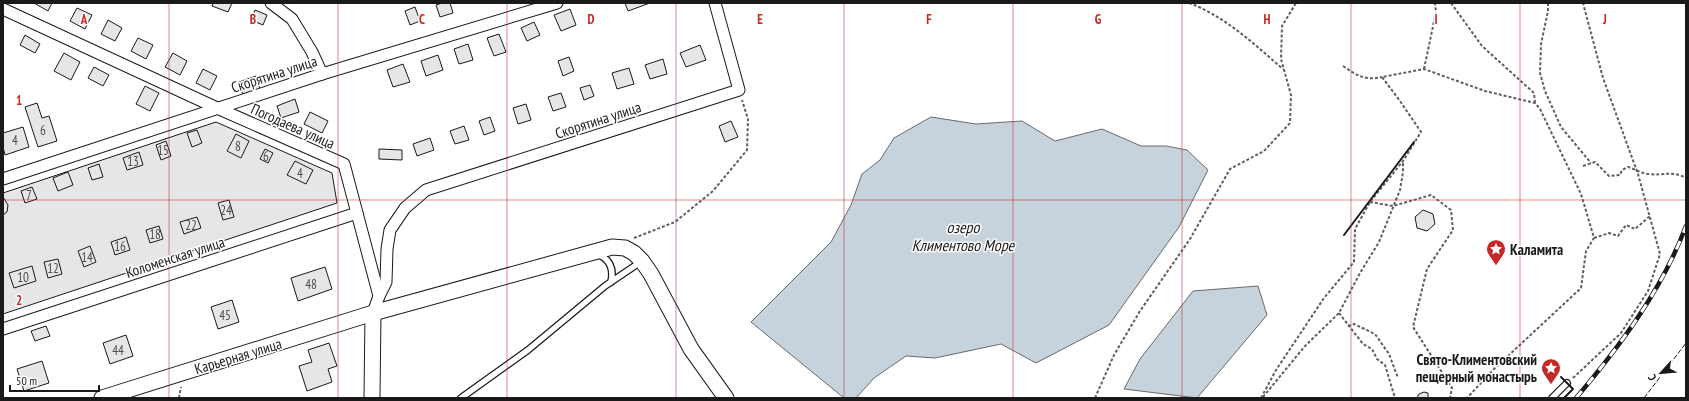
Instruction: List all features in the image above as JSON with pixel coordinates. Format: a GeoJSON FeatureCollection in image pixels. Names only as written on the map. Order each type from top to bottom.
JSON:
{"type":"FeatureCollection","features":[{"type":"Feature","properties":{"kind":"street"},"geometry":{"type":"LineString","coordinates":[[271,3],[292,19],[312,52],[322,74]]}},
{"type":"Feature","properties":{"kind":"street","name":"Скорятина улица"},"geometry":{"type":"LineString","coordinates":[[3,179],[322,74],[556,3]]}},
{"type":"Feature","properties":{"kind":"street"},"geometry":{"type":"LineString","coordinates":[[715,3],[740,90]]}},
{"type":"Feature","properties":{"kind":"street","name":"Погодаева улица"},"geometry":{"type":"LineString","coordinates":[[3,9],[217,108],[344,164],[379,296]]}},
{"type":"Feature","properties":{"kind":"street","name":"Скорятина улица"},"geometry":{"type":"LineString","coordinates":[[379,296],[386,282],[387,249],[390,230],[405,208],[426,190],[740,90]]}},
{"type":"Feature","properties":{"kind":"street","name":"Коломенская улица"},"geometry":{"type":"LineString","coordinates":[[3,328],[357,213]]}},
{"type":"Feature","properties":{"kind":"street","name":"Карьерная улица"},"geometry":{"type":"LineString","coordinates":[[102,398],[373,313],[612,247],[625,248],[634,253],[642,261],[651,274],[691,349],[726,398]]}},
{"type":"Feature","properties":{"kind":"street"},"geometry":{"type":"LineString","coordinates":[[372,398],[373,313],[379,296]]}},
{"type":"Feature","properties":{"kind":"lane"},"geometry":{"type":"LineString","coordinates":[[589,253],[599,255],[607,260],[612,267],[613,275],[611,282]]}},
{"type":"Feature","properties":{"kind":"lane"},"geometry":{"type":"LineString","coordinates":[[461,398],[528,350],[611,282],[642,261]]}},
{"type":"Feature","properties":{"kind":"lane"},"geometry":{"type":"LineString","coordinates":[[1552,398],[1567,383]]}},
{"type":"Feature","properties":{"kind":"path"},"geometry":{"type":"LineString","coordinates":[[1189,3],[1206,9],[1252,42],[1284,70]]}},
{"type":"Feature","properties":{"kind":"path"},"geometry":{"type":"LineString","coordinates":[[1095,398],[1114,355],[1140,311],[1190,239],[1230,169],[1264,151],[1290,123],[1291,95],[1281,59],[1282,26],[1296,3]]}},
{"type":"Feature","properties":{"kind":"path"},"geometry":{"type":"LineString","coordinates":[[1424,69],[1436,12],[1435,3]]}},
{"type":"Feature","properties":{"kind":"path"},"geometry":{"type":"LineString","coordinates":[[1451,3],[1482,46],[1534,93],[1535,103],[1540,109],[1581,194],[1594,238]]}},
{"type":"Feature","properties":{"kind":"path"},"geometry":{"type":"LineString","coordinates":[[1548,3],[1541,44],[1540,73],[1545,90],[1561,127],[1591,163]]}},
{"type":"Feature","properties":{"kind":"path"},"geometry":{"type":"LineString","coordinates":[[1567,383],[1621,333],[1648,291],[1660,254],[1636,169],[1603,78],[1583,3]]}},
{"type":"Feature","properties":{"kind":"path"},"geometry":{"type":"LineString","coordinates":[[1343,66],[1356,75],[1372,79],[1424,69],[1485,91],[1535,103]]}},
{"type":"Feature","properties":{"kind":"path"},"geometry":{"type":"LineString","coordinates":[[1262,398],[1276,370],[1324,298],[1354,262],[1355,229],[1370,202],[1402,161],[1421,132],[1382,77]]}},
{"type":"Feature","properties":{"kind":"path"},"geometry":{"type":"LineString","coordinates":[[633,238],[675,222],[712,191],[747,150],[748,119],[740,90]]}},
{"type":"Feature","properties":{"kind":"path"},"geometry":{"type":"LineString","coordinates":[[1262,398],[1305,346],[1339,313],[1360,273],[1379,242],[1400,190],[1403,172],[1402,161]]}},
{"type":"Feature","properties":{"kind":"path"},"geometry":{"type":"LineString","coordinates":[[1584,166],[1595,162],[1609,176],[1620,175],[1622,170],[1628,167],[1649,174],[1679,174],[1686,178]]}},
{"type":"Feature","properties":{"kind":"path"},"geometry":{"type":"LineString","coordinates":[[1370,202],[1393,206],[1431,195],[1451,210],[1453,230],[1426,269],[1413,327],[1452,388],[1450,398]]}},
{"type":"Feature","properties":{"kind":"path"},"geometry":{"type":"LineString","coordinates":[[1467,398],[1494,369],[1581,288],[1586,251],[1594,238],[1609,233],[1618,236],[1626,225],[1635,228],[1650,216]]}},
{"type":"Feature","properties":{"kind":"path"},"geometry":{"type":"LineString","coordinates":[[1339,313],[1363,344],[1372,349],[1377,359],[1385,365],[1395,398]]}},
{"type":"Feature","properties":{"kind":"path"},"geometry":{"type":"LineString","coordinates":[[1348,326],[1354,324],[1375,334],[1388,354],[1398,378]]}},
{"type":"Feature","properties":{"kind":"water","name":"озеро Климентово Море"},"geometry":{"type":"Polygon","coordinates":[[[931,117],[976,124],[1022,121],[1055,141],[1102,129],[1141,146],[1166,146],[1187,150],[1208,170],[1179,227],[1109,325],[1036,363],[1001,344],[935,358],[906,356],[874,378],[856,398],[844,398],[751,322],[831,242],[851,205],[862,174],[880,160],[894,138],[931,117]]]}},
{"type":"Feature","properties":{"kind":"water"},"geometry":{"type":"Polygon","coordinates":[[[1258,286],[1267,315],[1197,398],[1124,389],[1140,359],[1193,291],[1258,286]]]}},
{"type":"Feature","properties":{"kind":"building"},"geometry":{"type":"Polygon","coordinates":[[[34,3],[52,3],[48,11],[34,3]]]}},
{"type":"Feature","properties":{"kind":"building"},"geometry":{"type":"Polygon","coordinates":[[[213,3],[232,3],[228,12],[212,6],[213,3]]]}},
{"type":"Feature","properties":{"kind":"building"},"geometry":{"type":"Polygon","coordinates":[[[450,3],[453,13],[440,17],[436,5],[450,3]]]}},
{"type":"Feature","properties":{"kind":"building"},"geometry":{"type":"Polygon","coordinates":[[[625,3],[650,3],[628,11],[625,3]]]}},
{"type":"Feature","properties":{"kind":"building"},"geometry":{"type":"Polygon","coordinates":[[[415,7],[420,21],[410,25],[405,11],[415,7]]]}},
{"type":"Feature","properties":{"kind":"building"},"geometry":{"type":"Polygon","coordinates":[[[77,8],[92,15],[85,29],[70,21],[77,8]]]}},
{"type":"Feature","properties":{"kind":"building"},"geometry":{"type":"Polygon","coordinates":[[[570,9],[576,25],[561,31],[554,15],[570,9]]]}},
{"type":"Feature","properties":{"kind":"building"},"geometry":{"type":"Polygon","coordinates":[[[255,10],[267,15],[263,25],[251,20],[255,10]]]}},
{"type":"Feature","properties":{"kind":"building"},"geometry":{"type":"Polygon","coordinates":[[[108,20],[122,28],[115,41],[101,34],[108,20]]]}},
{"type":"Feature","properties":{"kind":"building"},"geometry":{"type":"Polygon","coordinates":[[[534,22],[540,35],[527,41],[521,28],[534,22]]]}},
{"type":"Feature","properties":{"kind":"building"},"geometry":{"type":"Polygon","coordinates":[[[499,34],[506,52],[494,56],[487,38],[499,34]]]}},
{"type":"Feature","properties":{"kind":"building"},"geometry":{"type":"Polygon","coordinates":[[[25,35],[40,44],[35,53],[20,45],[25,35]]]}},
{"type":"Feature","properties":{"kind":"building"},"geometry":{"type":"Polygon","coordinates":[[[138,38],[153,45],[146,59],[131,51],[138,38]]]}},
{"type":"Feature","properties":{"kind":"building"},"geometry":{"type":"Polygon","coordinates":[[[468,44],[473,60],[459,64],[454,49],[468,44]]]}},
{"type":"Feature","properties":{"kind":"building"},"geometry":{"type":"Polygon","coordinates":[[[700,45],[706,60],[686,67],[680,53],[700,45]]]}},
{"type":"Feature","properties":{"kind":"building"},"geometry":{"type":"Polygon","coordinates":[[[64,53],[80,62],[71,80],[54,71],[64,53]]]}},
{"type":"Feature","properties":{"kind":"building"},"geometry":{"type":"Polygon","coordinates":[[[173,53],[187,61],[180,75],[165,67],[173,53]]]}},
{"type":"Feature","properties":{"kind":"building"},"geometry":{"type":"Polygon","coordinates":[[[438,55],[443,70],[426,76],[421,61],[438,55]]]}},
{"type":"Feature","properties":{"kind":"building"},"geometry":{"type":"Polygon","coordinates":[[[569,57],[574,71],[563,76],[558,61],[569,57]]]}},
{"type":"Feature","properties":{"kind":"building"},"geometry":{"type":"Polygon","coordinates":[[[663,59],[667,74],[650,79],[645,65],[663,59]]]}},
{"type":"Feature","properties":{"kind":"building"},"geometry":{"type":"Polygon","coordinates":[[[403,64],[410,82],[393,87],[387,70],[403,64]]]}},
{"type":"Feature","properties":{"kind":"building"},"geometry":{"type":"Polygon","coordinates":[[[94,67],[109,75],[103,86],[88,78],[94,67]]]}},
{"type":"Feature","properties":{"kind":"building"},"geometry":{"type":"Polygon","coordinates":[[[629,68],[634,84],[617,89],[612,73],[629,68]]]}},
{"type":"Feature","properties":{"kind":"building"},"geometry":{"type":"Polygon","coordinates":[[[203,69],[217,76],[210,90],[196,83],[203,69]]]}},
{"type":"Feature","properties":{"kind":"building"},"geometry":{"type":"Polygon","coordinates":[[[256,76],[260,89],[243,95],[239,82],[256,76]]]}},
{"type":"Feature","properties":{"kind":"building"},"geometry":{"type":"Polygon","coordinates":[[[590,85],[594,96],[584,100],[580,88],[590,85]]]}},
{"type":"Feature","properties":{"kind":"building"},"geometry":{"type":"Polygon","coordinates":[[[145,86],[159,93],[150,111],[136,104],[145,86]]]}},
{"type":"Feature","properties":{"kind":"building"},"geometry":{"type":"Polygon","coordinates":[[[561,93],[566,107],[553,111],[548,97],[561,93]]]}},
{"type":"Feature","properties":{"kind":"building"},"geometry":{"type":"Polygon","coordinates":[[[295,99],[299,112],[281,118],[277,106],[295,99]]]}},
{"type":"Feature","properties":{"kind":"building"},"geometry":{"type":"Polygon","coordinates":[[[37,103],[42,118],[49,116],[57,141],[38,147],[25,107],[37,103]]]}},
{"type":"Feature","properties":{"kind":"building"},"geometry":{"type":"Polygon","coordinates":[[[526,104],[531,120],[518,124],[513,108],[526,104]]]}},
{"type":"Feature","properties":{"kind":"building"},"geometry":{"type":"Polygon","coordinates":[[[310,112],[328,121],[322,133],[304,124],[310,112]]]}},
{"type":"Feature","properties":{"kind":"building"},"geometry":{"type":"Polygon","coordinates":[[[490,117],[495,131],[484,135],[479,121],[490,117]]]}},
{"type":"Feature","properties":{"kind":"building"},"geometry":{"type":"Polygon","coordinates":[[[731,121],[738,137],[725,142],[719,126],[731,121]]]}},
{"type":"Feature","properties":{"kind":"building"},"geometry":{"type":"Polygon","coordinates":[[[216,122],[332,173],[337,203],[3,314],[3,193],[216,122]]]}},
{"type":"Feature","properties":{"kind":"building"},"geometry":{"type":"Polygon","coordinates":[[[464,126],[469,140],[455,144],[450,131],[464,126]]]}},
{"type":"Feature","properties":{"kind":"building"},"geometry":{"type":"Polygon","coordinates":[[[23,127],[29,147],[5,155],[3,147],[3,133],[23,127]]]}},
{"type":"Feature","properties":{"kind":"building"},"geometry":{"type":"Polygon","coordinates":[[[197,130],[202,143],[192,147],[187,133],[197,130]]]}},
{"type":"Feature","properties":{"kind":"building"},"geometry":{"type":"Polygon","coordinates":[[[236,134],[249,141],[241,158],[227,151],[236,134]]]}},
{"type":"Feature","properties":{"kind":"building"},"geometry":{"type":"Polygon","coordinates":[[[430,138],[434,150],[417,156],[413,144],[430,138]]]}},
{"type":"Feature","properties":{"kind":"building"},"geometry":{"type":"Polygon","coordinates":[[[166,141],[171,156],[161,160],[156,145],[166,141]]]}},
{"type":"Feature","properties":{"kind":"building"},"geometry":{"type":"Polygon","coordinates":[[[265,149],[273,153],[268,163],[260,159],[265,149]]]}},
{"type":"Feature","properties":{"kind":"building"},"geometry":{"type":"Polygon","coordinates":[[[379,149],[402,150],[402,160],[379,159],[379,149]]]}},
{"type":"Feature","properties":{"kind":"building"},"geometry":{"type":"Polygon","coordinates":[[[139,152],[143,165],[127,170],[123,158],[139,152]]]}},
{"type":"Feature","properties":{"kind":"building"},"geometry":{"type":"Polygon","coordinates":[[[295,161],[313,170],[306,184],[287,175],[295,161]]]}},
{"type":"Feature","properties":{"kind":"building"},"geometry":{"type":"Polygon","coordinates":[[[99,164],[103,177],[92,180],[88,168],[99,164]]]}},
{"type":"Feature","properties":{"kind":"building"},"geometry":{"type":"Polygon","coordinates":[[[68,172],[73,185],[58,191],[53,178],[68,172]]]}},
{"type":"Feature","properties":{"kind":"building"},"geometry":{"type":"Polygon","coordinates":[[[32,187],[37,199],[25,203],[21,191],[32,187]]]}},
{"type":"Feature","properties":{"kind":"building"},"geometry":{"type":"Polygon","coordinates":[[[3,197],[8,205],[7,212],[3,215],[3,197]]]}},
{"type":"Feature","properties":{"kind":"building"},"geometry":{"type":"Polygon","coordinates":[[[229,200],[234,217],[223,220],[218,203],[229,200]]]}},
{"type":"Feature","properties":{"kind":"building"},"geometry":{"type":"Polygon","coordinates":[[[1423,210],[1433,214],[1435,224],[1427,231],[1417,228],[1415,217],[1423,210]]]}},
{"type":"Feature","properties":{"kind":"building"},"geometry":{"type":"Polygon","coordinates":[[[197,217],[201,228],[184,234],[180,222],[197,217]]]}},
{"type":"Feature","properties":{"kind":"building"},"geometry":{"type":"Polygon","coordinates":[[[159,226],[163,239],[150,243],[146,230],[159,226]]]}},
{"type":"Feature","properties":{"kind":"building"},"geometry":{"type":"Polygon","coordinates":[[[126,237],[130,250],[115,255],[111,242],[126,237]]]}},
{"type":"Feature","properties":{"kind":"building"},"geometry":{"type":"Polygon","coordinates":[[[90,246],[96,262],[84,267],[78,251],[90,246]]]}},
{"type":"Feature","properties":{"kind":"building"},"geometry":{"type":"Polygon","coordinates":[[[58,259],[62,274],[48,278],[44,262],[58,259]]]}},
{"type":"Feature","properties":{"kind":"building"},"geometry":{"type":"Polygon","coordinates":[[[32,266],[36,281],[14,288],[9,273],[32,266]]]}},
{"type":"Feature","properties":{"kind":"building"},"geometry":{"type":"Polygon","coordinates":[[[325,267],[332,289],[298,301],[291,278],[325,267]]]}},
{"type":"Feature","properties":{"kind":"building"},"geometry":{"type":"Polygon","coordinates":[[[232,300],[239,322],[218,329],[211,307],[232,300]]]}},
{"type":"Feature","properties":{"kind":"building"},"geometry":{"type":"Polygon","coordinates":[[[46,326],[50,336],[35,341],[31,331],[46,326]]]}},
{"type":"Feature","properties":{"kind":"building"},"geometry":{"type":"Polygon","coordinates":[[[126,335],[133,356],[110,364],[103,343],[126,335]]]}},
{"type":"Feature","properties":{"kind":"building"},"geometry":{"type":"Polygon","coordinates":[[[329,343],[337,366],[328,369],[332,382],[307,391],[299,366],[312,362],[308,350],[329,343]]]}},
{"type":"Feature","properties":{"kind":"building"},"geometry":{"type":"Polygon","coordinates":[[[42,361],[49,383],[24,391],[17,369],[42,361]]]}},
{"type":"Feature","properties":{"kind":"building"},"geometry":{"type":"Polygon","coordinates":[[[1424,392],[1428,393],[1428,398],[1417,398],[1419,394],[1424,392]]]}},
{"type":"Feature","properties":{"kind":"railway"},"geometry":{"type":"LineString","coordinates":[[1576,398],[1624,338],[1652,295],[1665,273],[1686,226]]}},
{"type":"Feature","properties":{"kind":"fence"},"geometry":{"type":"LineString","coordinates":[[1644,398],[1686,343]]}},
{"type":"Feature","properties":{"kind":"wall"},"geometry":{"type":"LineString","coordinates":[[1344,235],[1414,142]]}},
{"type":"Feature","properties":{"kind":"wall"},"geometry":{"type":"LineString","coordinates":[[1561,377],[1573,389],[1564,398]]}},
{"type":"Feature","properties":{"kind":"place","name":"Каламита"},"geometry":{"type":"Point","coordinates":[1496,266]}},
{"type":"Feature","properties":{"kind":"place","name":"Свято-Климентовский пещерный монастырь"},"geometry":{"type":"Point","coordinates":[1551,385]}}]}
